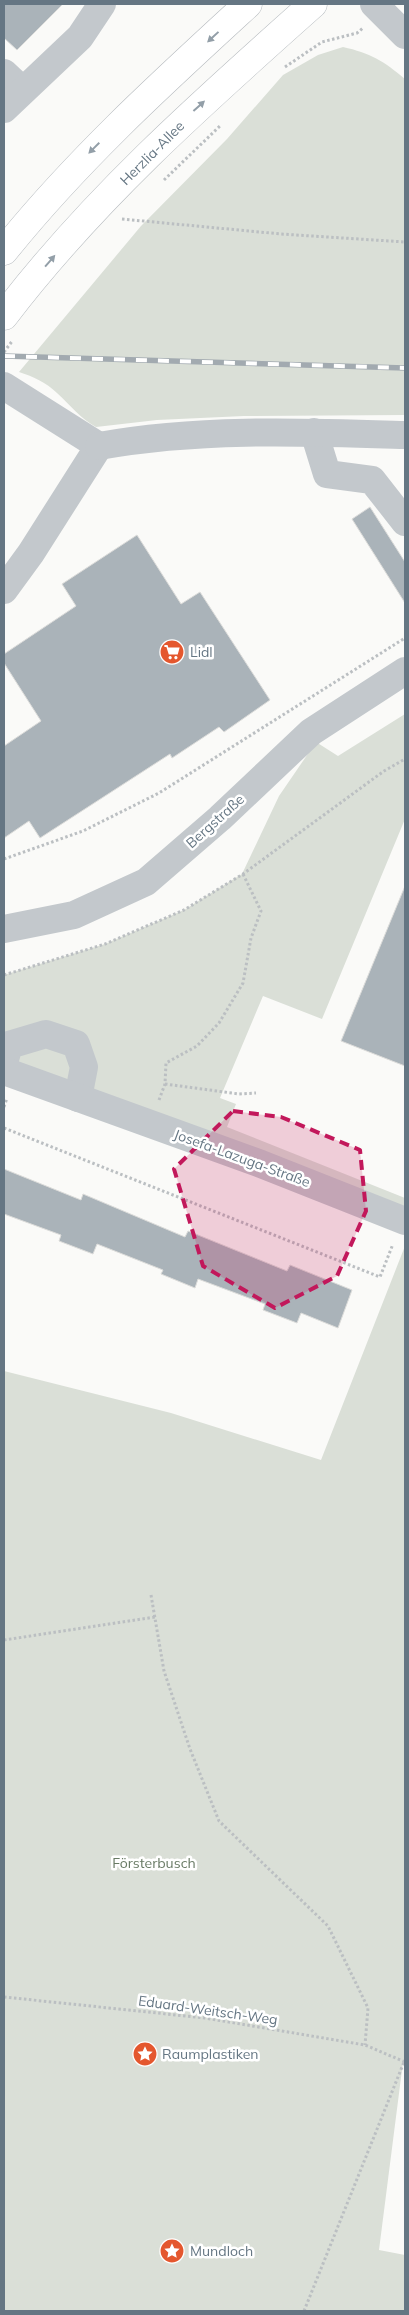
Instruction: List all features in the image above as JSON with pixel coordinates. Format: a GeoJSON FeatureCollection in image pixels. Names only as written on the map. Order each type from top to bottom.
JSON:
{"type":"FeatureCollection","features":[{"type":"Feature","properties":{"kind":"main road"},"geometry":{"type":"LineString","coordinates":[[4,251],[93,149],[248,4]]}},
{"type":"Feature","properties":{"kind":"main road","name":"Herzlia-Allee"},"geometry":{"type":"LineString","coordinates":[[11,307],[89,216],[192,112],[313,4]]}},
{"type":"Feature","properties":{"kind":"street"},"geometry":{"type":"LineString","coordinates":[[4,110],[13,81],[80,37],[102,4]]}},
{"type":"Feature","properties":{"kind":"street"},"geometry":{"type":"LineString","coordinates":[[377,8],[405,35]]}},
{"type":"Feature","properties":{"kind":"street"},"geometry":{"type":"LineString","coordinates":[[4,386],[99,446],[139,439],[314,432],[405,435]]}},
{"type":"Feature","properties":{"kind":"street"},"geometry":{"type":"LineString","coordinates":[[314,432],[327,474],[372,480],[405,522]]}},
{"type":"Feature","properties":{"kind":"street"},"geometry":{"type":"LineString","coordinates":[[4,590],[31,553],[99,446]]}},
{"type":"Feature","properties":{"kind":"street","name":"Bergstraße"},"geometry":{"type":"LineString","coordinates":[[4,929],[74,915],[146,882],[220,818],[310,732],[405,671]]}},
{"type":"Feature","properties":{"kind":"street"},"geometry":{"type":"LineString","coordinates":[[4,1063],[9,1045],[46,1034],[76,1044],[84,1067],[78,1098]]}},
{"type":"Feature","properties":{"kind":"street","name":"Josefa-Lazuga-Straße"},"geometry":{"type":"LineString","coordinates":[[4,1071],[260,1164],[404,1220]]}},
{"type":"Feature","properties":{"kind":"path"},"geometry":{"type":"LineString","coordinates":[[284,67],[322,42],[357,33],[377,8]]}},
{"type":"Feature","properties":{"kind":"path"},"geometry":{"type":"LineString","coordinates":[[162,182],[226,120]]}},
{"type":"Feature","properties":{"kind":"path"},"geometry":{"type":"LineString","coordinates":[[118,226],[130,214]]}},
{"type":"Feature","properties":{"kind":"path"},"geometry":{"type":"LineString","coordinates":[[89,216],[281,234],[405,242]]}},
{"type":"Feature","properties":{"kind":"path"},"geometry":{"type":"LineString","coordinates":[[4,859],[83,831],[159,793],[405,638]]}},
{"type":"Feature","properties":{"kind":"path"},"geometry":{"type":"LineString","coordinates":[[4,975],[105,944],[184,910],[242,874],[384,771],[405,759]]}},
{"type":"Feature","properties":{"kind":"path"},"geometry":{"type":"LineString","coordinates":[[150,1124],[165,1084],[166,1063],[196,1046],[213,1029],[244,983],[251,938],[261,911],[242,874]]}},
{"type":"Feature","properties":{"kind":"path"},"geometry":{"type":"LineString","coordinates":[[165,1084],[239,1094],[256,1093]]}},
{"type":"Feature","properties":{"kind":"path"},"geometry":{"type":"LineString","coordinates":[[4,1128],[380,1277],[404,1220]]}},
{"type":"Feature","properties":{"kind":"path"},"geometry":{"type":"LineString","coordinates":[[151,1595],[164,1671],[190,1749],[219,1821],[328,1926],[368,2008],[365,2046]]}},
{"type":"Feature","properties":{"kind":"path"},"geometry":{"type":"LineString","coordinates":[[4,1640],[155,1617]]}},
{"type":"Feature","properties":{"kind":"path","name":"Eduard-Weitsch-Weg"},"geometry":{"type":"LineString","coordinates":[[4,1997],[204,2018],[365,2046],[405,2062]]}},
{"type":"Feature","properties":{"kind":"path"},"geometry":{"type":"LineString","coordinates":[[304,2311],[405,2062]]}},
{"type":"Feature","properties":{"kind":"highlighted area"},"geometry":{"type":"Polygon","coordinates":[[[233,1111],[281,1117],[360,1150],[366,1211],[337,1276],[275,1308],[203,1266],[174,1169],[233,1111]]]}},
{"type":"Feature","properties":{"kind":"green space"},"geometry":{"type":"Polygon","coordinates":[[[343,47],[376,58],[405,79],[405,415],[244,416],[157,420],[96,427],[80,416],[49,386],[19,372],[141,226],[227,139],[283,75],[318,55],[343,47]]]}},
{"type":"Feature","properties":{"kind":"green space"},"geometry":{"type":"Polygon","coordinates":[[[405,714],[405,819],[322,1019],[263,996],[220,1098],[236,1104],[227,1127],[405,1198],[405,1217],[4,1067],[4,975],[105,944],[184,910],[242,874],[279,796],[316,742],[338,756],[405,714]]]}},
{"type":"Feature","properties":{"kind":"green space","name":"Försterbusch"},"geometry":{"type":"Polygon","coordinates":[[[405,1246],[405,2062],[403,2062],[379,2250],[405,2255],[405,2311],[4,2311],[4,1371],[171,1413],[321,1460],[405,1246]]]}},
{"type":"Feature","properties":{"kind":"building"},"geometry":{"type":"Polygon","coordinates":[[[4,4],[63,4],[17,50],[4,38],[4,4]]]}},
{"type":"Feature","properties":{"kind":"building"},"geometry":{"type":"Polygon","coordinates":[[[370,507],[405,562],[405,603],[352,519],[370,507]]]}},
{"type":"Feature","properties":{"kind":"building"},"geometry":{"type":"Polygon","coordinates":[[[137,535],[181,604],[200,592],[270,700],[224,732],[219,727],[172,758],[170,754],[40,838],[29,821],[4,838],[4,746],[41,721],[4,663],[4,654],[76,606],[62,584],[137,535]]]}},
{"type":"Feature","properties":{"kind":"building"},"geometry":{"type":"Polygon","coordinates":[[[405,886],[405,1066],[341,1041],[405,886]]]}},
{"type":"Feature","properties":{"kind":"building"},"geometry":{"type":"Polygon","coordinates":[[[4,1169],[81,1200],[83,1194],[185,1237],[188,1231],[287,1271],[290,1265],[352,1290],[338,1328],[301,1313],[297,1323],[263,1310],[265,1304],[198,1279],[195,1288],[161,1274],[163,1270],[97,1244],[93,1254],[59,1241],[61,1235],[4,1214],[4,1169]]]}},
{"type":"Feature","properties":{"kind":"railway"},"geometry":{"type":"LineString","coordinates":[[4,356],[405,368]]}},
{"type":"Feature","properties":{"kind":"place","name":"Lidl"},"geometry":{"type":"Point","coordinates":[172,652]}},
{"type":"Feature","properties":{"kind":"place","name":"Raumplastiken"},"geometry":{"type":"Point","coordinates":[145,2054]}},
{"type":"Feature","properties":{"kind":"place","name":"Mundloch"},"geometry":{"type":"Point","coordinates":[172,2251]}}]}
